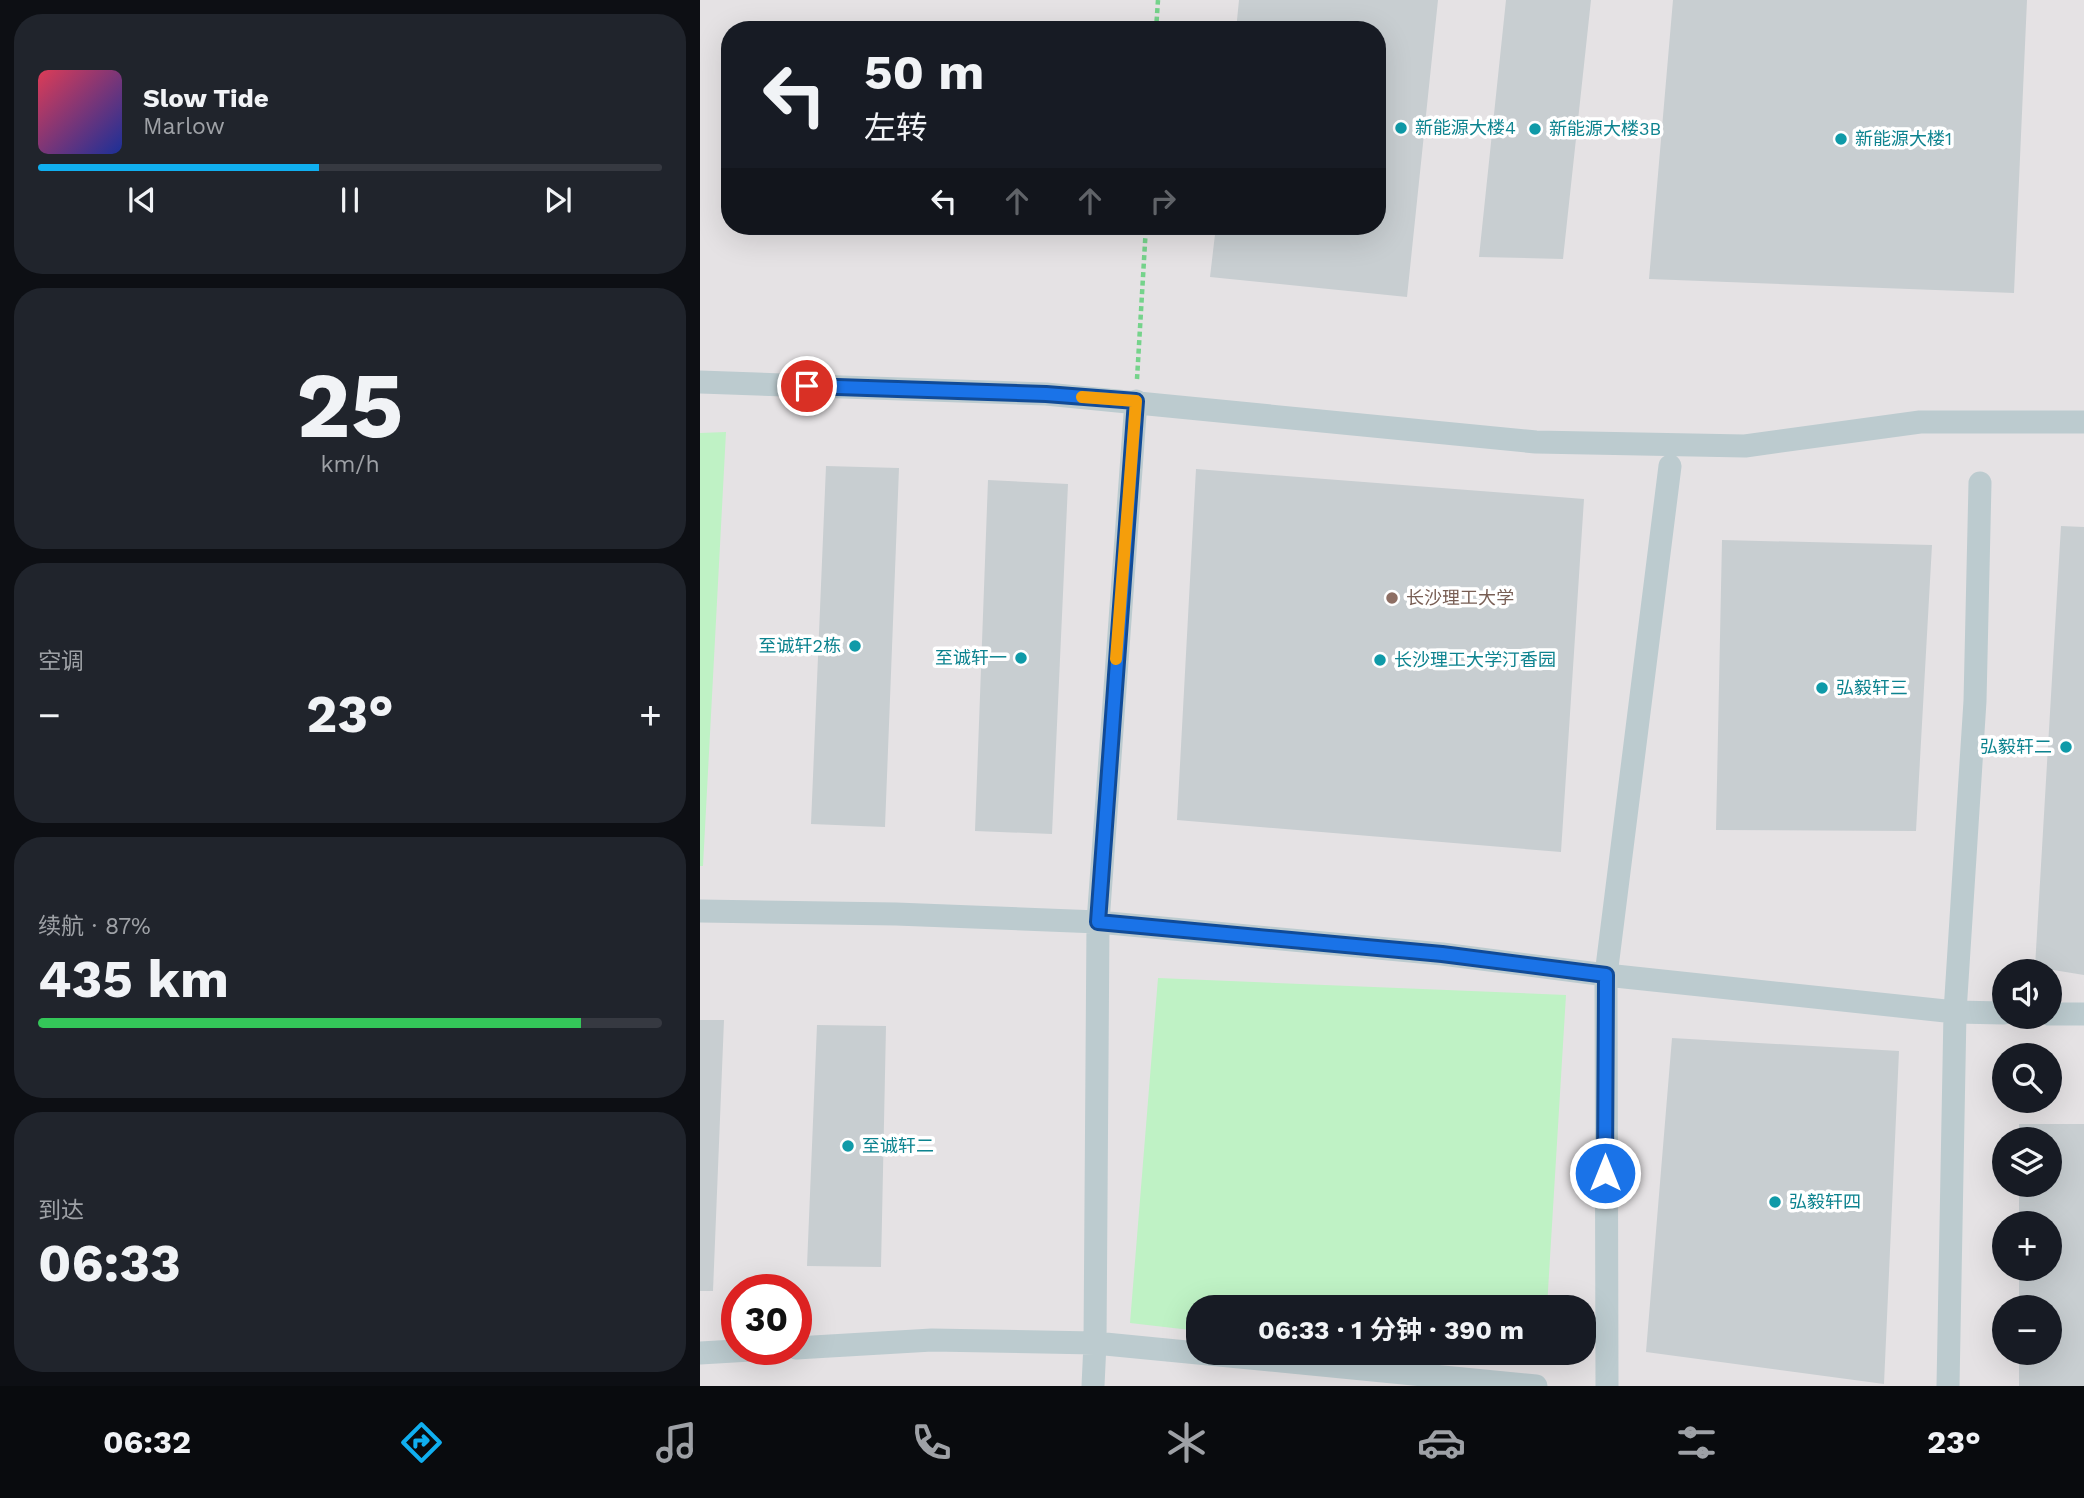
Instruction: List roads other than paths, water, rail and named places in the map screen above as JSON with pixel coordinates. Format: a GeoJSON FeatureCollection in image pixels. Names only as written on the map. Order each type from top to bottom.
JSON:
{"type":"FeatureCollection","features":[{"type":"Feature","properties":{"kind":"street"},"geometry":{"type":"LineString","coordinates":[[700,382],[1046,394],[1536,442],[1745,446],[1920,422],[2084,422]]}},
{"type":"Feature","properties":{"kind":"street"},"geometry":{"type":"LineString","coordinates":[[1093,1386],[1098,922],[1136,401]]}},
{"type":"Feature","properties":{"kind":"street"},"geometry":{"type":"LineString","coordinates":[[1606,1386],[1606,975],[1670,466]]}},
{"type":"Feature","properties":{"kind":"street"},"geometry":{"type":"LineString","coordinates":[[1948,1386],[1955,1012],[1975,701],[1980,483]]}},
{"type":"Feature","properties":{"kind":"street"},"geometry":{"type":"LineString","coordinates":[[700,911],[896,914],[1098,922],[1442,954],[1606,975],[1955,1012],[1992,1013]]}},
{"type":"Feature","properties":{"kind":"street"},"geometry":{"type":"LineString","coordinates":[[2062,1014],[2084,1014]]}},
{"type":"Feature","properties":{"kind":"street"},"geometry":{"type":"LineString","coordinates":[[812,1347],[932,1340],[1095,1343],[1536,1386]]}},
{"type":"Feature","properties":{"kind":"street"},"geometry":{"type":"LineString","coordinates":[[700,1353],[721,1352]]}},
{"type":"Feature","properties":{"kind":"place","name":"新能源大楼4"},"geometry":{"type":"Point","coordinates":[1401,128]}},
{"type":"Feature","properties":{"kind":"place","name":"新能源大楼3B"},"geometry":{"type":"Point","coordinates":[1535,129]}},
{"type":"Feature","properties":{"kind":"place","name":"新能源大楼1"},"geometry":{"type":"Point","coordinates":[1841,139]}},
{"type":"Feature","properties":{"kind":"place","name":"长沙理工大学"},"geometry":{"type":"Point","coordinates":[1392,598]}},
{"type":"Feature","properties":{"kind":"place","name":"至诚轩2栋"},"geometry":{"type":"Point","coordinates":[855,646]}},
{"type":"Feature","properties":{"kind":"place","name":"至诚轩一"},"geometry":{"type":"Point","coordinates":[1021,658]}},
{"type":"Feature","properties":{"kind":"place","name":"长沙理工大学汀香园"},"geometry":{"type":"Point","coordinates":[1380,660]}},
{"type":"Feature","properties":{"kind":"place","name":"弘毅轩三"},"geometry":{"type":"Point","coordinates":[1822,688]}},
{"type":"Feature","properties":{"kind":"place","name":"弘毅轩二"},"geometry":{"type":"Point","coordinates":[2066,747]}},
{"type":"Feature","properties":{"kind":"place","name":"至诚轩二"},"geometry":{"type":"Point","coordinates":[848,1146]}},
{"type":"Feature","properties":{"kind":"place","name":"弘毅轩四"},"geometry":{"type":"Point","coordinates":[1775,1202]}}]}
